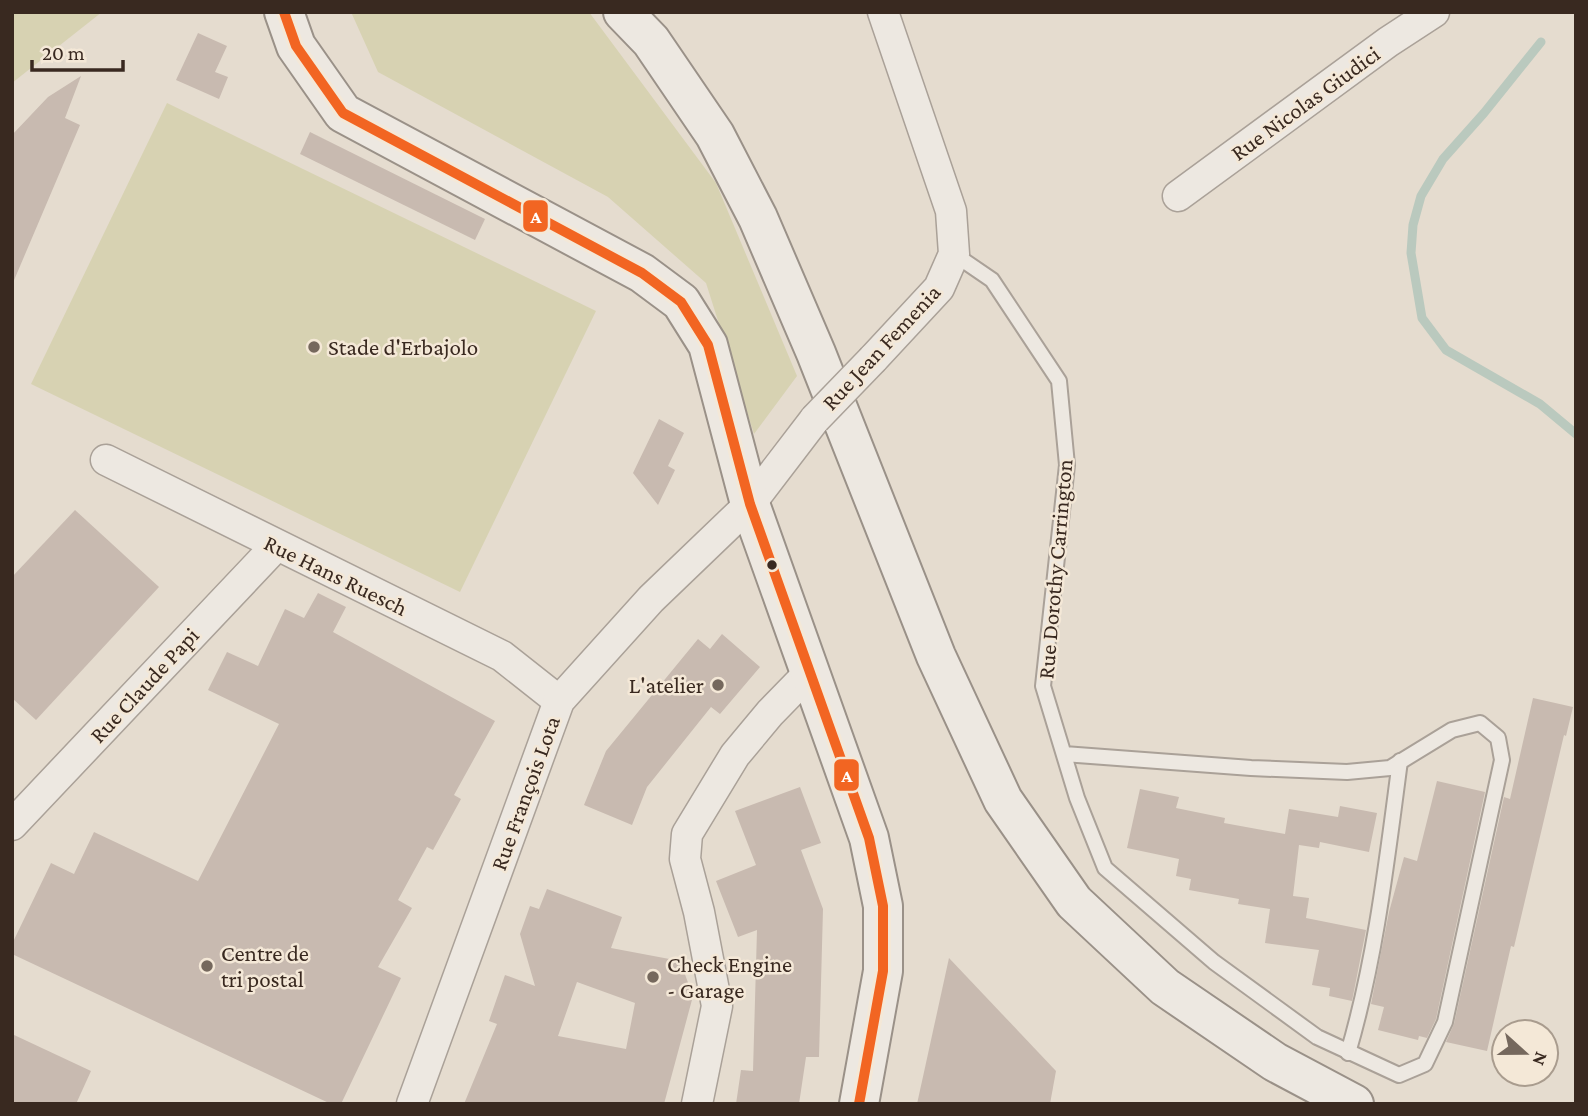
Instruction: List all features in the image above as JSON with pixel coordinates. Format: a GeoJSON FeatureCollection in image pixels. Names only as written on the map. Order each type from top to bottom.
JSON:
{"type":"FeatureCollection","features":[{"type":"Feature","properties":{"kind":"street"},"geometry":{"type":"LineString","coordinates":[[284,12],[296,46],[343,113],[642,273],[681,302],[708,345],[750,505],[869,838],[883,906],[883,971],[859,1104]]}},
{"type":"Feature","properties":{"kind":"street"},"geometry":{"type":"LineString","coordinates":[[623,12],[651,41],[715,135],[758,218],[816,353],[936,656],[1003,800],[1074,902],[1165,987],[1275,1062],[1354,1104]]}},
{"type":"Feature","properties":{"kind":"street","name":"Rue Jean Femenia"},"geometry":{"type":"LineString","coordinates":[[750,505],[815,419],[939,288],[954,254],[951,211],[883,12]]}},
{"type":"Feature","properties":{"kind":"street","name":"Rue Nicolas Giudici"},"geometry":{"type":"LineString","coordinates":[[1178,197],[1388,41],[1434,12]]}},
{"type":"Feature","properties":{"kind":"street","name":"Rue Hans Ruesch"},"geometry":{"type":"LineString","coordinates":[[106,460],[502,656],[559,701]]}},
{"type":"Feature","properties":{"kind":"street","name":"Rue François Lota"},"geometry":{"type":"LineString","coordinates":[[412,1104],[559,701],[651,599],[750,505]]}},
{"type":"Feature","properties":{"kind":"street","name":"Rue Claude Papi"},"geometry":{"type":"LineString","coordinates":[[12,825],[276,546]]}},
{"type":"Feature","properties":{"kind":"street"},"geometry":{"type":"LineString","coordinates":[[697,1104],[717,1006],[699,912],[685,859],[687,834],[735,755],[769,713],[808,673]]}},
{"type":"Feature","properties":{"kind":"lane","name":"Rue Dorothy Carrington"},"geometry":{"type":"LineString","coordinates":[[954,254],[992,280],[1059,381],[1067,465],[1043,685],[1077,798],[1105,868],[1214,962],[1317,1037],[1399,1076],[1425,1064],[1445,1022],[1502,761],[1498,738],[1480,723],[1452,730],[1400,761]]}},
{"type":"Feature","properties":{"kind":"lane"},"geometry":{"type":"LineString","coordinates":[[1064,754],[1251,768],[1347,772],[1390,768],[1400,761]]}},
{"type":"Feature","properties":{"kind":"lane"},"geometry":{"type":"LineString","coordinates":[[1348,1053],[1360,1012],[1382,896],[1400,761]]}},
{"type":"Feature","properties":{"kind":"shaded area"},"geometry":{"type":"Polygon","coordinates":[[[12,12],[102,12],[12,83],[12,12]]]}},
{"type":"Feature","properties":{"kind":"shaded area"},"geometry":{"type":"Polygon","coordinates":[[[351,12],[589,12],[716,183],[797,376],[754,434],[706,283],[608,197],[378,72],[351,12]]]}},
{"type":"Feature","properties":{"kind":"shaded area","name":"Stade d'Erbajolo"},"geometry":{"type":"Polygon","coordinates":[[[167,103],[596,311],[460,592],[31,384],[167,103]]]}},
{"type":"Feature","properties":{"kind":"building"},"geometry":{"type":"Polygon","coordinates":[[[198,33],[227,46],[215,72],[228,77],[219,99],[176,80],[198,33]]]}},
{"type":"Feature","properties":{"kind":"building"},"geometry":{"type":"Polygon","coordinates":[[[81,76],[65,118],[80,125],[12,285],[12,135],[48,97],[81,76]]]}},
{"type":"Feature","properties":{"kind":"building"},"geometry":{"type":"Polygon","coordinates":[[[310,132],[485,219],[475,240],[300,154],[310,132]]]}},
{"type":"Feature","properties":{"kind":"building"},"geometry":{"type":"Polygon","coordinates":[[[659,419],[684,433],[668,466],[675,470],[658,505],[633,473],[659,419]]]}},
{"type":"Feature","properties":{"kind":"building"},"geometry":{"type":"Polygon","coordinates":[[[75,510],[159,587],[36,720],[12,698],[12,577],[75,510]]]}},
{"type":"Feature","properties":{"kind":"building"},"geometry":{"type":"Polygon","coordinates":[[[318,593],[346,607],[333,632],[495,721],[454,795],[461,799],[433,850],[427,847],[398,900],[412,908],[378,967],[401,978],[341,1104],[331,1104],[12,954],[12,944],[51,863],[74,874],[94,832],[198,881],[279,724],[208,690],[227,652],[258,666],[285,609],[304,618],[318,593]]]}},
{"type":"Feature","properties":{"kind":"building"},"geometry":{"type":"Polygon","coordinates":[[[722,634],[760,667],[720,714],[711,707],[647,787],[632,825],[584,805],[606,751],[698,639],[710,649],[722,634]]]}},
{"type":"Feature","properties":{"kind":"building"},"geometry":{"type":"Polygon","coordinates":[[[1533,698],[1573,707],[1514,947],[1511,946],[1495,1018],[1490,1018],[1487,1051],[1446,1042],[1454,1024],[1504,797],[1510,799],[1533,698]]]}},
{"type":"Feature","properties":{"kind":"building"},"geometry":{"type":"Polygon","coordinates":[[[1437,781],[1485,792],[1436,1019],[1427,1038],[1419,1036],[1418,1040],[1378,1030],[1384,1007],[1371,1004],[1389,912],[1404,857],[1417,861],[1437,781]]]}},
{"type":"Feature","properties":{"kind":"building"},"geometry":{"type":"Polygon","coordinates":[[[800,787],[821,843],[801,850],[823,909],[819,1057],[806,1057],[799,1104],[736,1104],[741,1070],[753,1071],[757,930],[738,937],[716,881],[756,865],[735,811],[800,787]]]}},
{"type":"Feature","properties":{"kind":"building"},"geometry":{"type":"Polygon","coordinates":[[[1140,789],[1179,797],[1176,808],[1225,818],[1224,823],[1285,834],[1289,809],[1338,817],[1340,806],[1377,813],[1369,852],[1320,842],[1319,848],[1299,845],[1293,896],[1309,898],[1306,918],[1366,930],[1352,1001],[1329,996],[1330,988],[1312,985],[1319,950],[1265,943],[1270,909],[1238,904],[1239,899],[1189,890],[1191,879],[1176,876],[1179,859],[1127,848],[1140,789]]]}},
{"type":"Feature","properties":{"kind":"building"},"geometry":{"type":"Polygon","coordinates":[[[547,889],[622,917],[611,948],[680,961],[693,996],[664,1104],[464,1104],[497,1024],[489,1021],[505,975],[535,986],[520,934],[530,906],[539,909],[547,889]],[[577,982],[558,1036],[626,1049],[635,1003],[577,982]]]}},
{"type":"Feature","properties":{"kind":"building"},"geometry":{"type":"Polygon","coordinates":[[[949,958],[1056,1071],[1050,1104],[917,1104],[949,958]]]}},
{"type":"Feature","properties":{"kind":"building"},"geometry":{"type":"Polygon","coordinates":[[[12,1034],[91,1071],[76,1104],[12,1104],[12,1034]]]}},
{"type":"Feature","properties":{"kind":"waterway"},"geometry":{"type":"LineString","coordinates":[[1541,42],[1443,159],[1421,196],[1413,225],[1411,253],[1422,318],[1446,350],[1540,404],[1576,434]]}},
{"type":"Feature","properties":{"kind":"transit line","name":"A"},"geometry":{"type":"LineString","coordinates":[[284,12],[296,46],[343,113],[642,273],[681,302],[708,345],[750,504],[869,838],[883,906],[883,971],[859,1104]]}},
{"type":"Feature","properties":{"kind":"place","name":"Stade d'Erbajolo"},"geometry":{"type":"Point","coordinates":[314,347]}},
{"type":"Feature","properties":{"kind":"place","name":"L'atelier"},"geometry":{"type":"Point","coordinates":[718,685]}},
{"type":"Feature","properties":{"kind":"place","name":"Centre de tri postal"},"geometry":{"type":"Point","coordinates":[207,966]}},
{"type":"Feature","properties":{"kind":"place","name":"Check Engine - Garage"},"geometry":{"type":"Point","coordinates":[653,977]}}]}
